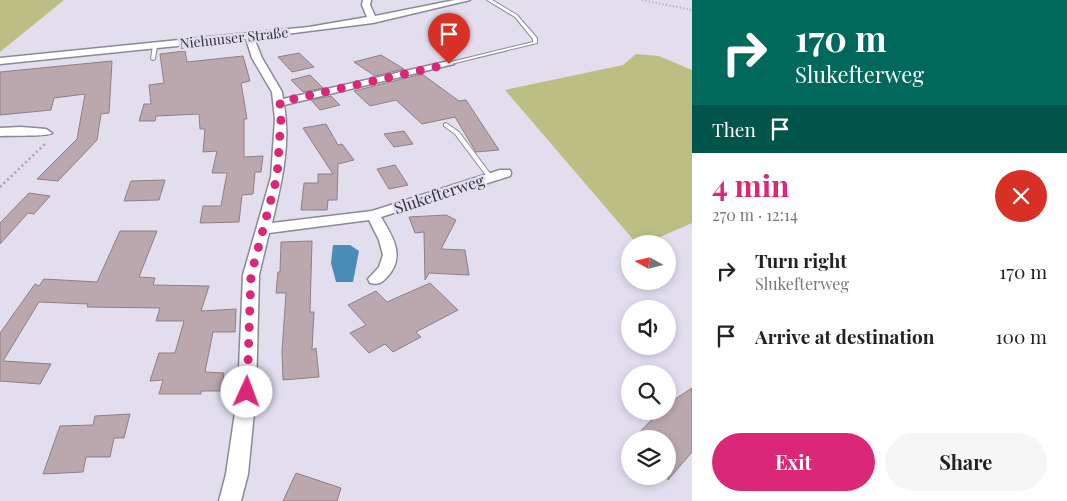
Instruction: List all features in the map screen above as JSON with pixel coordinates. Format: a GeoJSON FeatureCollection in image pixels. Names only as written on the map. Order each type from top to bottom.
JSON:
{"type":"FeatureCollection","features":[{"type":"Feature","properties":{"kind":"street"},"geometry":{"type":"LineString","coordinates":[[367,0],[366,5],[373,20]]}},
{"type":"Feature","properties":{"kind":"street","name":"Niehuuser Straße"},"geometry":{"type":"LineString","coordinates":[[0,61],[309,30],[373,20],[466,0]]}},
{"type":"Feature","properties":{"kind":"street"},"geometry":{"type":"LineString","coordinates":[[230,501],[237,474],[247,392],[251,275],[277,177],[281,119],[280,102],[277,92],[257,58],[249,36]]}},
{"type":"Feature","properties":{"kind":"street"},"geometry":{"type":"LineString","coordinates":[[280,102],[449,64]]}},
{"type":"Feature","properties":{"kind":"street"},"geometry":{"type":"LineString","coordinates":[[0,132],[46,133]]}},
{"type":"Feature","properties":{"kind":"street","name":"Slukefterweg"},"geometry":{"type":"LineString","coordinates":[[263,229],[372,215],[505,173]]}},
{"type":"Feature","properties":{"kind":"street","name":"Slukefterweg"},"geometry":{"type":"LineString","coordinates":[[372,215],[390,247],[391,259],[387,270],[376,279]]}},
{"type":"Feature","properties":{"kind":"lane"},"geometry":{"type":"LineString","coordinates":[[449,64],[535,43],[535,39],[521,21],[489,0]]}},
{"type":"Feature","properties":{"kind":"lane"},"geometry":{"type":"LineString","coordinates":[[153,59],[155,46]]}},
{"type":"Feature","properties":{"kind":"lane"},"geometry":{"type":"LineString","coordinates":[[446,125],[457,133],[490,177]]}},
{"type":"Feature","properties":{"kind":"path"},"geometry":{"type":"LineString","coordinates":[[642,0],[692,10]]}},
{"type":"Feature","properties":{"kind":"path"},"geometry":{"type":"LineString","coordinates":[[0,187],[45,146],[46,133]]}},
{"type":"Feature","properties":{"kind":"green space"},"geometry":{"type":"Polygon","coordinates":[[[0,0],[64,0],[0,52],[0,0]]]}},
{"type":"Feature","properties":{"kind":"green space"},"geometry":{"type":"Polygon","coordinates":[[[636,54],[659,56],[692,70],[692,223],[665,235],[629,235],[505,90],[623,65],[636,54]]]}},
{"type":"Feature","properties":{"kind":"water"},"geometry":{"type":"Polygon","coordinates":[[[333,245],[350,245],[359,251],[353,282],[336,282],[331,263],[333,245]]]}},
{"type":"Feature","properties":{"kind":"building"},"geometry":{"type":"Polygon","coordinates":[[[185,51],[187,62],[243,56],[250,81],[241,83],[247,119],[244,119],[244,157],[263,156],[261,172],[255,172],[253,194],[242,195],[239,222],[200,223],[203,206],[221,206],[227,173],[212,173],[217,151],[203,152],[205,129],[200,129],[199,114],[156,116],[155,121],[139,121],[144,104],[151,104],[149,85],[164,83],[160,54],[185,51]]]}},
{"type":"Feature","properties":{"kind":"building"},"geometry":{"type":"Polygon","coordinates":[[[299,53],[314,67],[292,72],[278,57],[299,53]]]}},
{"type":"Feature","properties":{"kind":"building"},"geometry":{"type":"Polygon","coordinates":[[[381,55],[404,69],[375,76],[354,62],[381,55]]]}},
{"type":"Feature","properties":{"kind":"building"},"geometry":{"type":"Polygon","coordinates":[[[112,61],[109,113],[101,114],[97,140],[58,181],[37,179],[77,139],[85,94],[54,98],[51,110],[0,115],[0,72],[112,61]]]}},
{"type":"Feature","properties":{"kind":"building"},"geometry":{"type":"Polygon","coordinates":[[[422,74],[459,101],[466,100],[499,150],[476,152],[455,117],[422,124],[396,100],[370,106],[354,91],[422,74]]]}},
{"type":"Feature","properties":{"kind":"building"},"geometry":{"type":"Polygon","coordinates":[[[310,75],[323,88],[303,92],[291,80],[310,75]]]}},
{"type":"Feature","properties":{"kind":"building"},"geometry":{"type":"Polygon","coordinates":[[[331,96],[340,105],[320,110],[311,100],[331,96]]]}},
{"type":"Feature","properties":{"kind":"building"},"geometry":{"type":"Polygon","coordinates":[[[326,124],[338,145],[342,144],[354,160],[338,164],[337,200],[328,200],[327,210],[301,210],[304,183],[318,183],[318,174],[333,174],[303,128],[326,124]]]}},
{"type":"Feature","properties":{"kind":"building"},"geometry":{"type":"Polygon","coordinates":[[[404,131],[413,144],[394,147],[384,134],[404,131]]]}},
{"type":"Feature","properties":{"kind":"building"},"geometry":{"type":"Polygon","coordinates":[[[395,165],[408,185],[389,189],[377,169],[395,165]]]}},
{"type":"Feature","properties":{"kind":"building"},"geometry":{"type":"Polygon","coordinates":[[[165,180],[159,200],[124,201],[131,181],[165,180]]]}},
{"type":"Feature","properties":{"kind":"building"},"geometry":{"type":"Polygon","coordinates":[[[29,193],[50,196],[34,214],[28,213],[0,244],[0,223],[29,193]]]}},
{"type":"Feature","properties":{"kind":"building"},"geometry":{"type":"Polygon","coordinates":[[[446,215],[456,220],[441,249],[465,250],[469,275],[429,273],[425,280],[424,232],[415,233],[409,217],[446,215]]]}},
{"type":"Feature","properties":{"kind":"building"},"geometry":{"type":"Polygon","coordinates":[[[120,231],[157,231],[139,277],[155,278],[153,285],[209,286],[201,311],[236,309],[235,332],[213,332],[205,372],[224,373],[221,391],[201,391],[201,394],[159,394],[163,380],[150,381],[159,353],[175,353],[184,321],[156,321],[160,308],[87,307],[88,304],[39,302],[3,361],[51,364],[40,384],[0,381],[0,333],[35,284],[39,286],[44,279],[97,282],[120,231]]]}},
{"type":"Feature","properties":{"kind":"building"},"geometry":{"type":"Polygon","coordinates":[[[312,241],[310,312],[314,312],[312,350],[316,348],[319,377],[283,380],[282,352],[286,293],[276,293],[278,272],[280,272],[281,242],[312,241]]]}},
{"type":"Feature","properties":{"kind":"building"},"geometry":{"type":"Polygon","coordinates":[[[430,283],[458,310],[416,332],[421,337],[393,352],[385,344],[369,353],[350,333],[366,325],[348,305],[376,291],[387,302],[430,283]]]}},
{"type":"Feature","properties":{"kind":"building"},"geometry":{"type":"Polygon","coordinates":[[[692,388],[692,452],[676,471],[676,430],[642,430],[651,420],[676,420],[676,398],[692,388]]]}},
{"type":"Feature","properties":{"kind":"building"},"geometry":{"type":"Polygon","coordinates":[[[130,414],[124,438],[114,438],[110,457],[86,457],[83,472],[43,474],[60,426],[93,425],[95,416],[130,414]]]}},
{"type":"Feature","properties":{"kind":"building"},"geometry":{"type":"Polygon","coordinates":[[[296,473],[341,488],[337,501],[283,501],[296,473]]]}},
{"type":"Feature","properties":{"kind":"route"},"geometry":{"type":"LineString","coordinates":[[247,392],[251,275],[272,202],[277,177],[281,119],[280,102],[449,64]]}}]}
